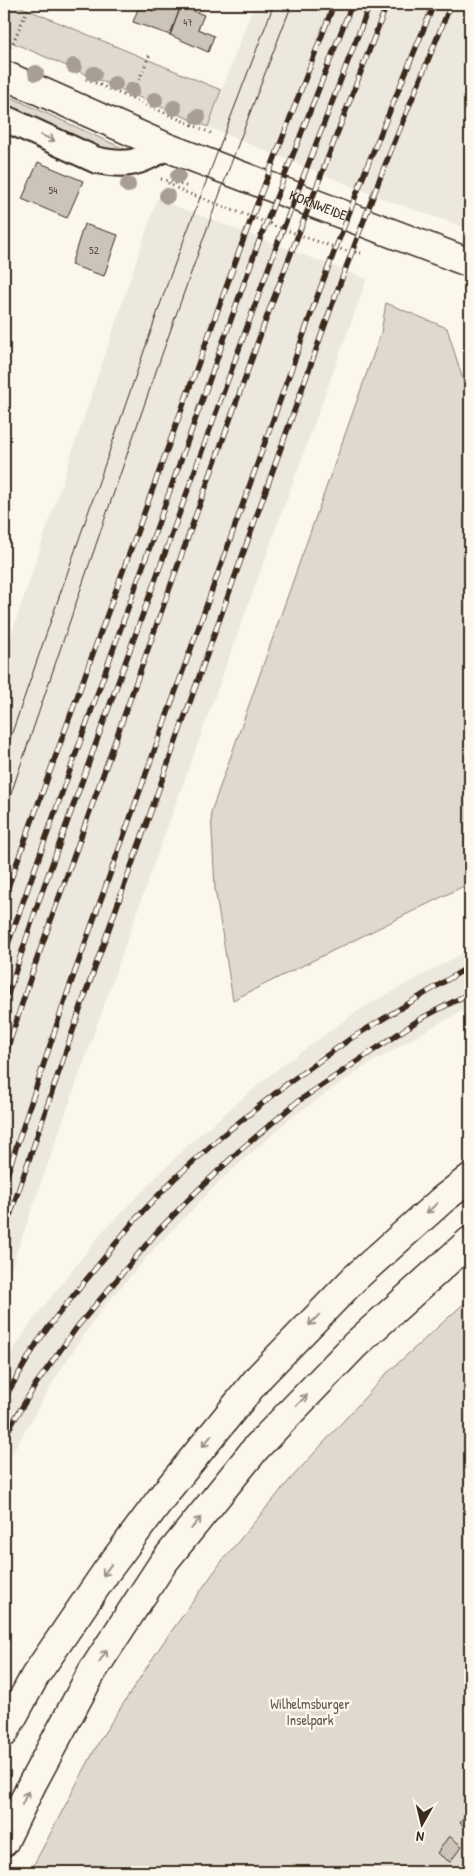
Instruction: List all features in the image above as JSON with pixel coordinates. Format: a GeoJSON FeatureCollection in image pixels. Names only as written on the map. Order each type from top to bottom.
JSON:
{"type":"FeatureCollection","features":[{"type":"Feature","properties":{"kind":"main road","name":"KORNWEIDE"},"geometry":{"type":"LineString","coordinates":[[4,75],[166,147],[470,263]]}},
{"type":"Feature","properties":{"kind":"main road"},"geometry":{"type":"LineString","coordinates":[[4,1733],[35,1676],[106,1572],[164,1493],[260,1376],[355,1278],[442,1200],[470,1178]]}},
{"type":"Feature","properties":{"kind":"main road"},"geometry":{"type":"LineString","coordinates":[[4,1842],[32,1784],[92,1672],[163,1563],[256,1448],[355,1345],[470,1242]]}},
{"type":"Feature","properties":{"kind":"street"},"geometry":{"type":"LineString","coordinates":[[4,118],[96,160],[111,163],[126,164],[142,161],[166,147]]}},
{"type":"Feature","properties":{"kind":"path"},"geometry":{"type":"LineString","coordinates":[[11,47],[30,4]]}},
{"type":"Feature","properties":{"kind":"path"},"geometry":{"type":"LineString","coordinates":[[130,98],[150,54]]}},
{"type":"Feature","properties":{"kind":"path"},"geometry":{"type":"LineString","coordinates":[[166,181],[182,192],[316,241],[343,250],[370,254]]}},
{"type":"Feature","properties":{"kind":"shaded area"},"geometry":{"type":"Polygon","coordinates":[[[254,4],[470,4],[470,229],[386,200],[208,127],[254,4]]]}},
{"type":"Feature","properties":{"kind":"shaded area"},"geometry":{"type":"Polygon","coordinates":[[[157,199],[367,279],[159,850],[4,1288],[4,656],[157,199]]]}},
{"type":"Feature","properties":{"kind":"shaded area"},"geometry":{"type":"Polygon","coordinates":[[[470,949],[470,1007],[361,1069],[291,1118],[221,1180],[154,1249],[102,1309],[59,1372],[4,1467],[4,1365],[30,1324],[102,1232],[190,1143],[276,1070],[359,1010],[470,949]]]}},
{"type":"Feature","properties":{"kind":"green space"},"geometry":{"type":"Polygon","coordinates":[[[4,4],[14,4],[221,90],[208,127],[4,39],[4,4]]]}},
{"type":"Feature","properties":{"kind":"green space"},"geometry":{"type":"Polygon","coordinates":[[[4,94],[131,152],[119,157],[4,111],[4,94]]]}},
{"type":"Feature","properties":{"kind":"green space"},"geometry":{"type":"Polygon","coordinates":[[[386,303],[447,328],[470,403],[470,883],[233,1000],[215,889],[211,812],[381,333],[386,303]]]}},
{"type":"Feature","properties":{"kind":"green space","name":"Wilhelmsburger Inselpark"},"geometry":{"type":"Polygon","coordinates":[[[470,1298],[470,1872],[30,1872],[101,1738],[160,1647],[222,1561],[287,1483],[387,1373],[470,1298]]]}},
{"type":"Feature","properties":{"kind":"building"},"geometry":{"type":"Polygon","coordinates":[[[159,4],[176,4],[181,6],[170,35],[133,22],[139,6],[156,12],[159,4]]]}},
{"type":"Feature","properties":{"kind":"building"},"geometry":{"type":"Polygon","coordinates":[[[181,6],[204,15],[198,29],[214,36],[208,52],[170,35],[181,6]]]}},
{"type":"Feature","properties":{"kind":"building"},"geometry":{"type":"Polygon","coordinates":[[[38,162],[83,181],[67,218],[22,199],[38,162]]]}},
{"type":"Feature","properties":{"kind":"building"},"geometry":{"type":"Polygon","coordinates":[[[84,224],[118,235],[104,276],[71,265],[84,224]]]}},
{"type":"Feature","properties":{"kind":"building"},"geometry":{"type":"Polygon","coordinates":[[[470,1808],[470,1830],[460,1823],[470,1808]]]}},
{"type":"Feature","properties":{"kind":"building"},"geometry":{"type":"Polygon","coordinates":[[[449,1836],[462,1846],[450,1862],[437,1853],[449,1836]]]}},
{"type":"Feature","properties":{"kind":"tram line"},"geometry":{"type":"LineString","coordinates":[[4,756],[169,279],[274,4]]}},
{"type":"Feature","properties":{"kind":"tram line"},"geometry":{"type":"LineString","coordinates":[[4,814],[179,306],[292,4]]}},
{"type":"Feature","properties":{"kind":"railway"},"geometry":{"type":"LineString","coordinates":[[4,898],[244,238],[334,4]]}},
{"type":"Feature","properties":{"kind":"railway"},"geometry":{"type":"LineString","coordinates":[[4,955],[258,244],[352,4]]}},
{"type":"Feature","properties":{"kind":"railway"},"geometry":{"type":"LineString","coordinates":[[4,1006],[39,900],[275,250],[370,4]]}},
{"type":"Feature","properties":{"kind":"railway"},"geometry":{"type":"LineString","coordinates":[[4,1059],[32,973],[270,308],[387,4]]}},
{"type":"Feature","properties":{"kind":"railway"},"geometry":{"type":"LineString","coordinates":[[4,1184],[67,994],[320,289],[368,164],[434,4]]}},
{"type":"Feature","properties":{"kind":"railway"},"geometry":{"type":"LineString","coordinates":[[4,1233],[83,1001],[336,294],[383,170],[451,4]]}},
{"type":"Feature","properties":{"kind":"railway"},"geometry":{"type":"LineString","coordinates":[[4,1399],[37,1343],[56,1317],[134,1221],[174,1179],[223,1135],[287,1084],[350,1039],[470,966]]}},
{"type":"Feature","properties":{"kind":"railway"},"geometry":{"type":"LineString","coordinates":[[4,1437],[36,1384],[77,1327],[156,1233],[239,1151],[297,1102],[420,1019],[470,993]]}}]}
